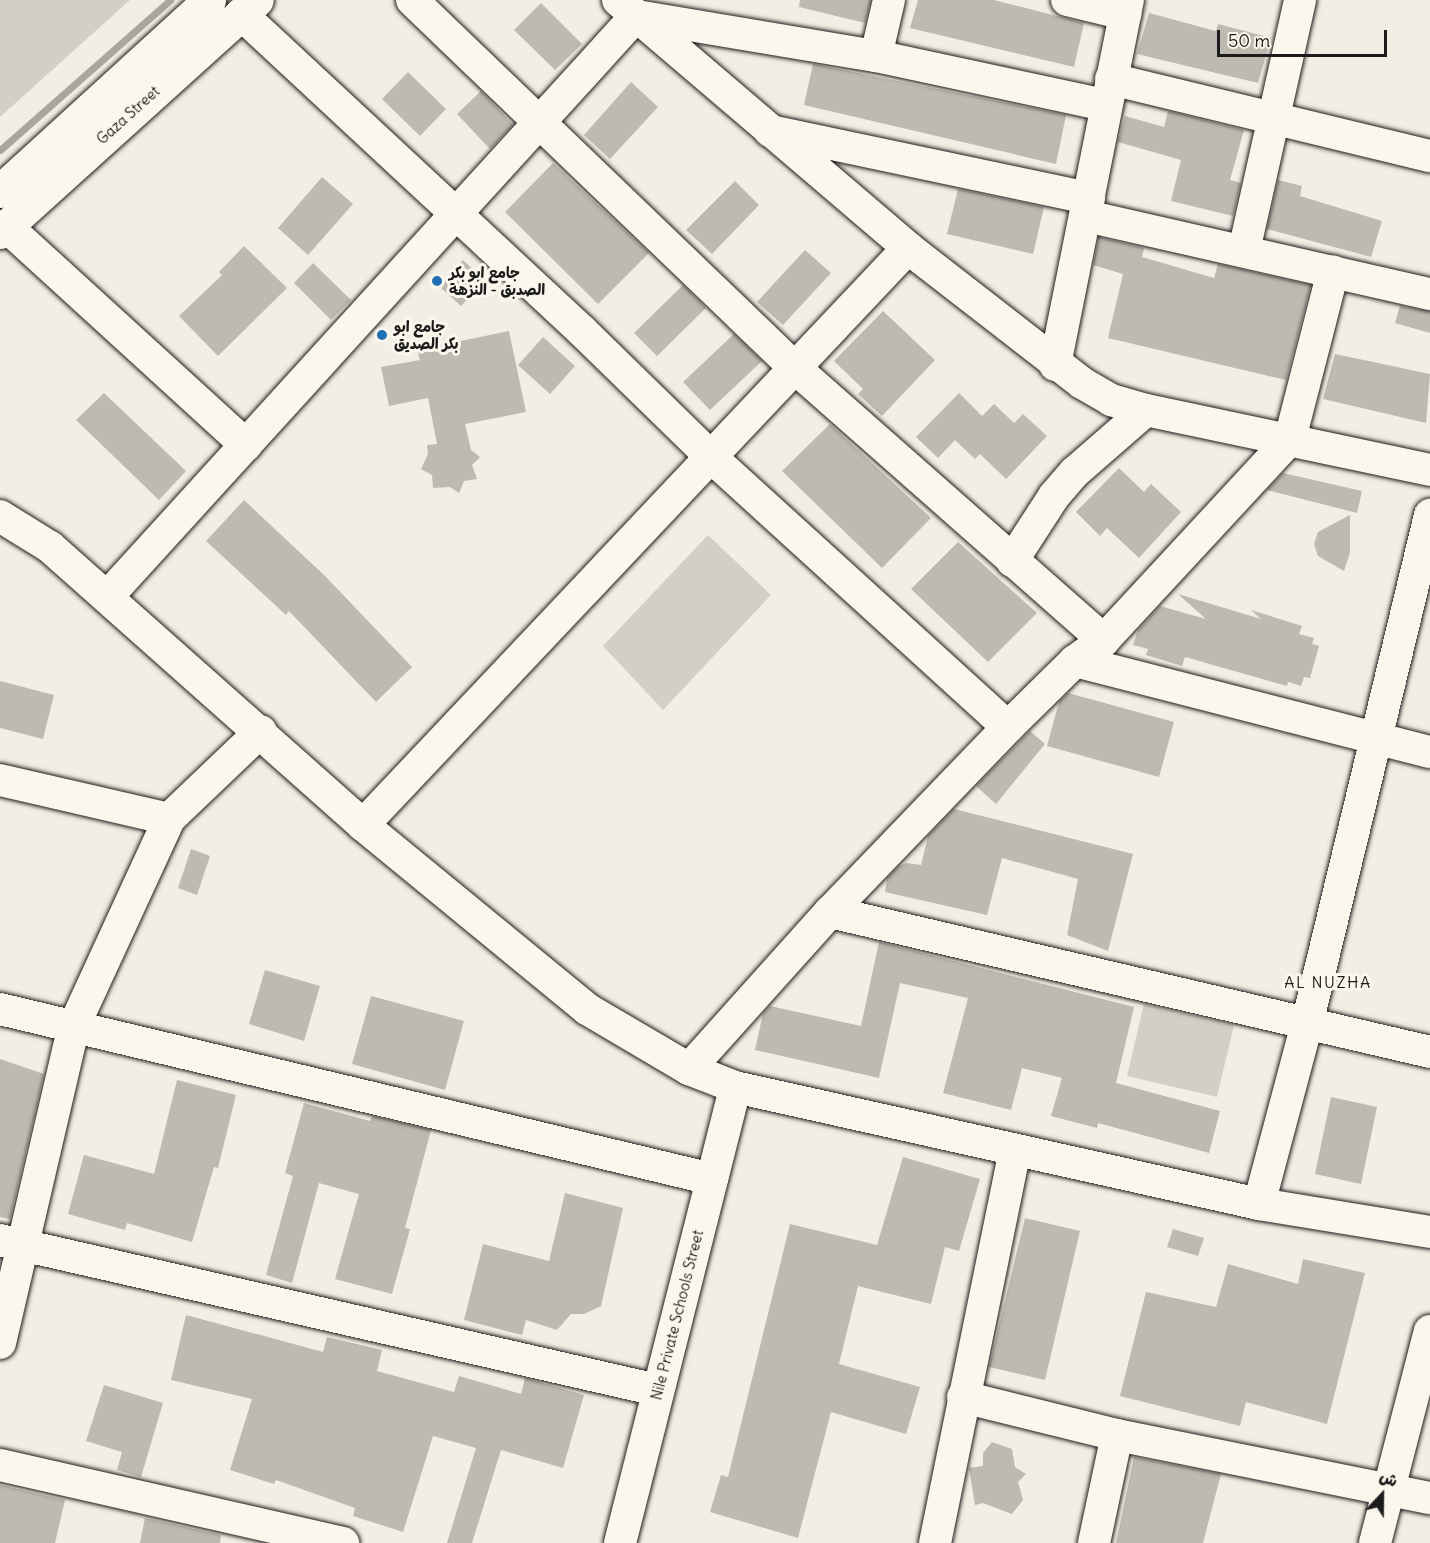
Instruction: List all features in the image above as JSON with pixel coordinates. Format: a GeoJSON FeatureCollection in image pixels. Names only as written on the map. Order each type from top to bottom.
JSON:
{"type":"FeatureCollection","features":[{"type":"Feature","properties":{"kind":"main road","name":"Gaza Street"},"geometry":{"type":"LineString","coordinates":[[0,192],[209,0]]}},
{"type":"Feature","properties":{"kind":"main road","name":"Gaza Street"},"geometry":{"type":"LineString","coordinates":[[3,229],[249,7]]}},
{"type":"Feature","properties":{"kind":"street"},"geometry":{"type":"LineString","coordinates":[[412,0],[795,368],[1104,640]]}},
{"type":"Feature","properties":{"kind":"street"},"geometry":{"type":"LineString","coordinates":[[876,56],[889,0]]}},
{"type":"Feature","properties":{"kind":"street"},"geometry":{"type":"LineString","coordinates":[[1055,365],[1126,7],[1067,0]]}},
{"type":"Feature","properties":{"kind":"street"},"geometry":{"type":"LineString","coordinates":[[1244,251],[1300,0]]}},
{"type":"Feature","properties":{"kind":"street"},"geometry":{"type":"LineString","coordinates":[[249,7],[456,214],[711,458],[1008,727]]}},
{"type":"Feature","properties":{"kind":"street"},"geometry":{"type":"LineString","coordinates":[[107,597],[540,123],[627,8]]}},
{"type":"Feature","properties":{"kind":"street"},"geometry":{"type":"LineString","coordinates":[[627,8],[876,56],[1274,119],[1430,156]]}},
{"type":"Feature","properties":{"kind":"street"},"geometry":{"type":"LineString","coordinates":[[627,8],[908,248],[1055,365],[1110,400],[1146,410],[1430,470]]}},
{"type":"Feature","properties":{"kind":"street"},"geometry":{"type":"LineString","coordinates":[[768,130],[1088,207],[1244,251],[1430,294]]}},
{"type":"Feature","properties":{"kind":"street"},"geometry":{"type":"LineString","coordinates":[[3,229],[246,444]]}},
{"type":"Feature","properties":{"kind":"street"},"geometry":{"type":"LineString","coordinates":[[363,825],[908,248]]}},
{"type":"Feature","properties":{"kind":"street"},"geometry":{"type":"LineString","coordinates":[[689,1068],[831,912],[1008,727],[1076,661],[1104,640],[1290,439],[1333,271]]}},
{"type":"Feature","properties":{"kind":"street"},"geometry":{"type":"LineString","coordinates":[[1012,561],[1068,480],[1146,410]]}},
{"type":"Feature","properties":{"kind":"street"},"geometry":{"type":"LineString","coordinates":[[1259,1204],[1307,1024],[1430,515]]}},
{"type":"Feature","properties":{"kind":"street"},"geometry":{"type":"LineString","coordinates":[[0,516],[50,546],[261,731],[363,825],[587,1009],[639,1042],[689,1068],[735,1087],[1015,1150],[1259,1204],[1430,1232]]}},
{"type":"Feature","properties":{"kind":"street"},"geometry":{"type":"LineString","coordinates":[[1076,661],[1375,740],[1430,752]]}},
{"type":"Feature","properties":{"kind":"street"},"geometry":{"type":"LineString","coordinates":[[0,1343],[12,1243],[74,1026],[169,819],[261,731]]}},
{"type":"Feature","properties":{"kind":"street"},"geometry":{"type":"LineString","coordinates":[[0,780],[169,819]]}},
{"type":"Feature","properties":{"kind":"street"},"geometry":{"type":"LineString","coordinates":[[831,912],[1430,1052]]}},
{"type":"Feature","properties":{"kind":"street"},"geometry":{"type":"LineString","coordinates":[[0,1009],[712,1179]]}},
{"type":"Feature","properties":{"kind":"street","name":"Nile Private Schools Street"},"geometry":{"type":"LineString","coordinates":[[620,1543],[735,1087]]}},
{"type":"Feature","properties":{"kind":"street"},"geometry":{"type":"LineString","coordinates":[[935,1543],[1015,1150]]}},
{"type":"Feature","properties":{"kind":"street"},"geometry":{"type":"LineString","coordinates":[[12,1243],[657,1390]]}},
{"type":"Feature","properties":{"kind":"street"},"geometry":{"type":"LineString","coordinates":[[1375,1543],[1430,1331]]}},
{"type":"Feature","properties":{"kind":"street"},"geometry":{"type":"LineString","coordinates":[[963,1397],[1117,1435],[1430,1498]]}},
{"type":"Feature","properties":{"kind":"street"},"geometry":{"type":"LineString","coordinates":[[1094,1543],[1117,1435]]}},
{"type":"Feature","properties":{"kind":"street"},"geometry":{"type":"LineString","coordinates":[[0,1465],[343,1543]]}},
{"type":"Feature","properties":{"kind":"shaded area"},"geometry":{"type":"Polygon","coordinates":[[[0,0],[130,0],[0,117],[0,0]]]}},
{"type":"Feature","properties":{"kind":"shaded area"},"geometry":{"type":"Polygon","coordinates":[[[708,535],[771,595],[663,710],[603,646],[708,535]]]}},
{"type":"Feature","properties":{"kind":"shaded area"},"geometry":{"type":"Polygon","coordinates":[[[1144,1004],[1234,1025],[1217,1097],[1127,1076],[1144,1004]]]}},
{"type":"Feature","properties":{"kind":"building"},"geometry":{"type":"Polygon","coordinates":[[[800,0],[871,0],[865,23],[799,7],[800,0]]]}},
{"type":"Feature","properties":{"kind":"building"},"geometry":{"type":"Polygon","coordinates":[[[918,0],[994,0],[1084,23],[1074,67],[910,28],[918,0]]]}},
{"type":"Feature","properties":{"kind":"building"},"geometry":{"type":"Polygon","coordinates":[[[541,3],[582,44],[555,70],[514,30],[541,3]]]}},
{"type":"Feature","properties":{"kind":"building"},"geometry":{"type":"Polygon","coordinates":[[[1149,13],[1216,31],[1218,24],[1271,38],[1258,83],[1137,54],[1149,13]]]}},
{"type":"Feature","properties":{"kind":"building"},"geometry":{"type":"Polygon","coordinates":[[[813,64],[1066,115],[1056,164],[804,105],[813,64]]]}},
{"type":"Feature","properties":{"kind":"building"},"geometry":{"type":"Polygon","coordinates":[[[408,72],[446,109],[420,136],[382,99],[408,72]]]}},
{"type":"Feature","properties":{"kind":"building"},"geometry":{"type":"Polygon","coordinates":[[[631,82],[658,107],[610,159],[584,135],[631,82]]]}},
{"type":"Feature","properties":{"kind":"building"},"geometry":{"type":"Polygon","coordinates":[[[481,91],[513,125],[490,149],[457,114],[481,91]]]}},
{"type":"Feature","properties":{"kind":"building"},"geometry":{"type":"Polygon","coordinates":[[[1168,111],[1244,130],[1230,180],[1241,183],[1233,216],[1171,201],[1181,160],[1118,142],[1125,116],[1164,127],[1168,111]]]}},
{"type":"Feature","properties":{"kind":"building"},"geometry":{"type":"Polygon","coordinates":[[[553,163],[649,253],[598,304],[505,212],[553,163]]]}},
{"type":"Feature","properties":{"kind":"building"},"geometry":{"type":"Polygon","coordinates":[[[322,177],[353,204],[308,255],[278,228],[322,177]]]}},
{"type":"Feature","properties":{"kind":"building"},"geometry":{"type":"Polygon","coordinates":[[[1278,180],[1302,186],[1300,196],[1382,221],[1371,257],[1267,229],[1278,180]]]}},
{"type":"Feature","properties":{"kind":"building"},"geometry":{"type":"Polygon","coordinates":[[[735,181],[759,205],[712,254],[686,230],[735,181]]]}},
{"type":"Feature","properties":{"kind":"building"},"geometry":{"type":"Polygon","coordinates":[[[958,189],[1044,207],[1033,254],[947,234],[958,189]]]}},
{"type":"Feature","properties":{"kind":"building"},"geometry":{"type":"Polygon","coordinates":[[[1099,237],[1144,248],[1142,257],[1214,278],[1218,264],[1311,285],[1286,380],[1108,338],[1123,274],[1093,265],[1099,237]]]}},
{"type":"Feature","properties":{"kind":"building"},"geometry":{"type":"Polygon","coordinates":[[[244,246],[287,288],[218,356],[179,316],[222,275],[219,272],[244,246]]]}},
{"type":"Feature","properties":{"kind":"building"},"geometry":{"type":"Polygon","coordinates":[[[805,250],[831,273],[783,325],[757,302],[805,250]]]}},
{"type":"Feature","properties":{"kind":"building"},"geometry":{"type":"Polygon","coordinates":[[[463,260],[485,281],[461,306],[439,286],[463,260]]]}},
{"type":"Feature","properties":{"kind":"building"},"geometry":{"type":"Polygon","coordinates":[[[313,263],[351,300],[331,320],[294,283],[313,263]]]}},
{"type":"Feature","properties":{"kind":"building"},"geometry":{"type":"Polygon","coordinates":[[[683,285],[706,308],[657,356],[634,333],[683,285]]]}},
{"type":"Feature","properties":{"kind":"building"},"geometry":{"type":"Polygon","coordinates":[[[1400,306],[1430,311],[1430,333],[1395,323],[1400,306]]]}},
{"type":"Feature","properties":{"kind":"building"},"geometry":{"type":"Polygon","coordinates":[[[883,311],[935,360],[882,416],[858,394],[863,389],[834,361],[883,311]]]}},
{"type":"Feature","properties":{"kind":"building"},"geometry":{"type":"Polygon","coordinates":[[[509,331],[526,412],[465,424],[471,450],[480,457],[472,465],[477,479],[464,481],[459,493],[450,487],[433,488],[432,475],[421,469],[428,454],[427,445],[437,444],[428,398],[389,406],[381,367],[420,360],[417,350],[509,331]]]}},
{"type":"Feature","properties":{"kind":"building"},"geometry":{"type":"Polygon","coordinates":[[[734,334],[762,361],[710,410],[683,382],[734,334]]]}},
{"type":"Feature","properties":{"kind":"building"},"geometry":{"type":"Polygon","coordinates":[[[543,337],[575,366],[550,394],[518,365],[543,337]]]}},
{"type":"Feature","properties":{"kind":"building"},"geometry":{"type":"Polygon","coordinates":[[[1335,354],[1430,374],[1426,423],[1323,399],[1335,354]]]}},
{"type":"Feature","properties":{"kind":"building"},"geometry":{"type":"Polygon","coordinates":[[[104,393],[186,471],[159,500],[76,420],[104,393]]]}},
{"type":"Feature","properties":{"kind":"building"},"geometry":{"type":"Polygon","coordinates":[[[959,393],[982,416],[994,404],[1014,423],[1023,414],[1047,436],[1006,479],[980,454],[975,459],[955,440],[938,458],[916,437],[959,393]]]}},
{"type":"Feature","properties":{"kind":"building"},"geometry":{"type":"Polygon","coordinates":[[[830,424],[931,518],[882,568],[782,471],[830,424]]]}},
{"type":"Feature","properties":{"kind":"building"},"geometry":{"type":"Polygon","coordinates":[[[1119,468],[1144,492],[1151,484],[1181,512],[1139,558],[1107,528],[1100,536],[1076,512],[1119,468]]]}},
{"type":"Feature","properties":{"kind":"building"},"geometry":{"type":"Polygon","coordinates":[[[1283,473],[1362,491],[1357,513],[1267,490],[1283,473]]]}},
{"type":"Feature","properties":{"kind":"building"},"geometry":{"type":"Polygon","coordinates":[[[244,500],[324,575],[412,667],[376,702],[289,611],[286,615],[206,541],[244,500]]]}},
{"type":"Feature","properties":{"kind":"building"},"geometry":{"type":"Polygon","coordinates":[[[1350,515],[1350,552],[1344,571],[1318,556],[1314,544],[1318,532],[1350,515]]]}},
{"type":"Feature","properties":{"kind":"building"},"geometry":{"type":"Polygon","coordinates":[[[958,542],[1037,613],[988,662],[911,589],[958,542]]]}},
{"type":"Feature","properties":{"kind":"building"},"geometry":{"type":"Polygon","coordinates":[[[1178,594],[1261,619],[1251,610],[1302,626],[1299,634],[1314,638],[1312,644],[1319,646],[1310,678],[1304,677],[1301,686],[1288,682],[1287,686],[1185,657],[1182,666],[1146,655],[1148,649],[1133,645],[1138,630],[1160,606],[1206,619],[1178,594]]]}},
{"type":"Feature","properties":{"kind":"building"},"geometry":{"type":"Polygon","coordinates":[[[0,681],[54,695],[43,739],[0,728],[0,681]]]}},
{"type":"Feature","properties":{"kind":"building"},"geometry":{"type":"Polygon","coordinates":[[[1068,693],[1174,722],[1159,777],[1047,746],[1059,702],[1068,693]]]}},
{"type":"Feature","properties":{"kind":"building"},"geometry":{"type":"Polygon","coordinates":[[[1030,731],[1045,744],[996,804],[976,786],[1030,731]]]}},
{"type":"Feature","properties":{"kind":"building"},"geometry":{"type":"Polygon","coordinates":[[[954,809],[1133,854],[1108,951],[1067,935],[1078,879],[1002,858],[987,915],[885,892],[887,878],[898,867],[906,863],[921,865],[928,836],[954,809]]]}},
{"type":"Feature","properties":{"kind":"building"},"geometry":{"type":"Polygon","coordinates":[[[191,849],[210,856],[197,895],[178,888],[191,849]]]}},
{"type":"Feature","properties":{"kind":"building"},"geometry":{"type":"Polygon","coordinates":[[[879,942],[1134,1007],[1116,1083],[1220,1111],[1209,1153],[1098,1123],[1097,1128],[1051,1116],[1062,1078],[1022,1068],[1011,1110],[943,1093],[968,998],[900,983],[879,1078],[755,1050],[763,1013],[770,1006],[861,1026],[879,942]]]}},
{"type":"Feature","properties":{"kind":"building"},"geometry":{"type":"Polygon","coordinates":[[[265,970],[320,986],[304,1041],[249,1024],[265,970]]]}},
{"type":"Feature","properties":{"kind":"building"},"geometry":{"type":"Polygon","coordinates":[[[371,996],[464,1021],[445,1090],[352,1064],[371,996]]]}},
{"type":"Feature","properties":{"kind":"building"},"geometry":{"type":"Polygon","coordinates":[[[0,1059],[44,1074],[10,1219],[0,1217],[0,1059]]]}},
{"type":"Feature","properties":{"kind":"building"},"geometry":{"type":"Polygon","coordinates":[[[177,1080],[236,1095],[218,1168],[214,1167],[192,1242],[127,1223],[125,1230],[68,1214],[84,1155],[154,1174],[177,1080]]]}},
{"type":"Feature","properties":{"kind":"building"},"geometry":{"type":"Polygon","coordinates":[[[1331,1097],[1377,1107],[1361,1184],[1315,1174],[1331,1097]]]}},
{"type":"Feature","properties":{"kind":"building"},"geometry":{"type":"Polygon","coordinates":[[[304,1103],[370,1121],[372,1116],[431,1130],[405,1228],[410,1229],[392,1294],[335,1279],[359,1194],[319,1183],[292,1283],[266,1275],[293,1176],[285,1173],[304,1103]]]}},
{"type":"Feature","properties":{"kind":"building"},"geometry":{"type":"Polygon","coordinates":[[[903,1157],[980,1179],[959,1251],[945,1247],[931,1304],[858,1286],[839,1364],[920,1387],[906,1434],[831,1412],[798,1538],[710,1512],[721,1475],[728,1477],[790,1224],[877,1245],[903,1157]]]}},
{"type":"Feature","properties":{"kind":"building"},"geometry":{"type":"Polygon","coordinates":[[[565,1193],[623,1208],[601,1306],[584,1314],[571,1314],[557,1330],[526,1320],[522,1335],[464,1320],[483,1244],[549,1261],[565,1193]]]}},
{"type":"Feature","properties":{"kind":"building"},"geometry":{"type":"Polygon","coordinates":[[[1025,1218],[1080,1231],[1045,1380],[989,1367],[1025,1218]]]}},
{"type":"Feature","properties":{"kind":"building"},"geometry":{"type":"Polygon","coordinates":[[[1173,1229],[1204,1238],[1198,1256],[1167,1247],[1173,1229]]]}},
{"type":"Feature","properties":{"kind":"building"},"geometry":{"type":"Polygon","coordinates":[[[1303,1259],[1365,1273],[1327,1424],[1246,1402],[1240,1426],[1120,1396],[1146,1292],[1216,1307],[1228,1264],[1298,1284],[1303,1259]]]}},
{"type":"Feature","properties":{"kind":"building"},"geometry":{"type":"Polygon","coordinates":[[[186,1315],[323,1352],[327,1337],[382,1350],[377,1371],[454,1392],[459,1376],[521,1394],[525,1378],[584,1395],[563,1468],[501,1450],[472,1543],[447,1543],[476,1448],[433,1436],[403,1532],[353,1516],[355,1508],[276,1480],[274,1484],[230,1470],[252,1399],[171,1380],[186,1315]]]}},
{"type":"Feature","properties":{"kind":"building"},"geometry":{"type":"Polygon","coordinates":[[[104,1385],[163,1403],[141,1477],[117,1470],[122,1452],[86,1441],[104,1385]]]}},
{"type":"Feature","properties":{"kind":"building"},"geometry":{"type":"Polygon","coordinates":[[[992,1442],[1012,1449],[1015,1467],[1026,1474],[1018,1482],[1023,1500],[1012,1514],[983,1503],[975,1505],[969,1468],[983,1466],[983,1453],[992,1442]]]}},
{"type":"Feature","properties":{"kind":"building"},"geometry":{"type":"Polygon","coordinates":[[[1134,1457],[1221,1474],[1203,1543],[1116,1543],[1134,1457]]]}},
{"type":"Feature","properties":{"kind":"building"},"geometry":{"type":"Polygon","coordinates":[[[0,1485],[65,1500],[55,1543],[0,1543],[0,1485]]]}},
{"type":"Feature","properties":{"kind":"building"},"geometry":{"type":"Polygon","coordinates":[[[145,1518],[221,1535],[220,1543],[140,1543],[145,1518]]]}},
{"type":"Feature","properties":{"kind":"waterway"},"geometry":{"type":"LineString","coordinates":[[0,150],[170,0]]}},
{"type":"Feature","properties":{"kind":"place","name":"جامع ابو بكر الصدبق - النزهة"},"geometry":{"type":"Point","coordinates":[437,281]}},
{"type":"Feature","properties":{"kind":"place","name":"جامع ابو بكر الصديق"},"geometry":{"type":"Point","coordinates":[382,335]}},
{"type":"Feature","properties":{"kind":"district","name":"AL NUZHA"},"geometry":{"type":"Point","coordinates":[1328,982]}}]}
